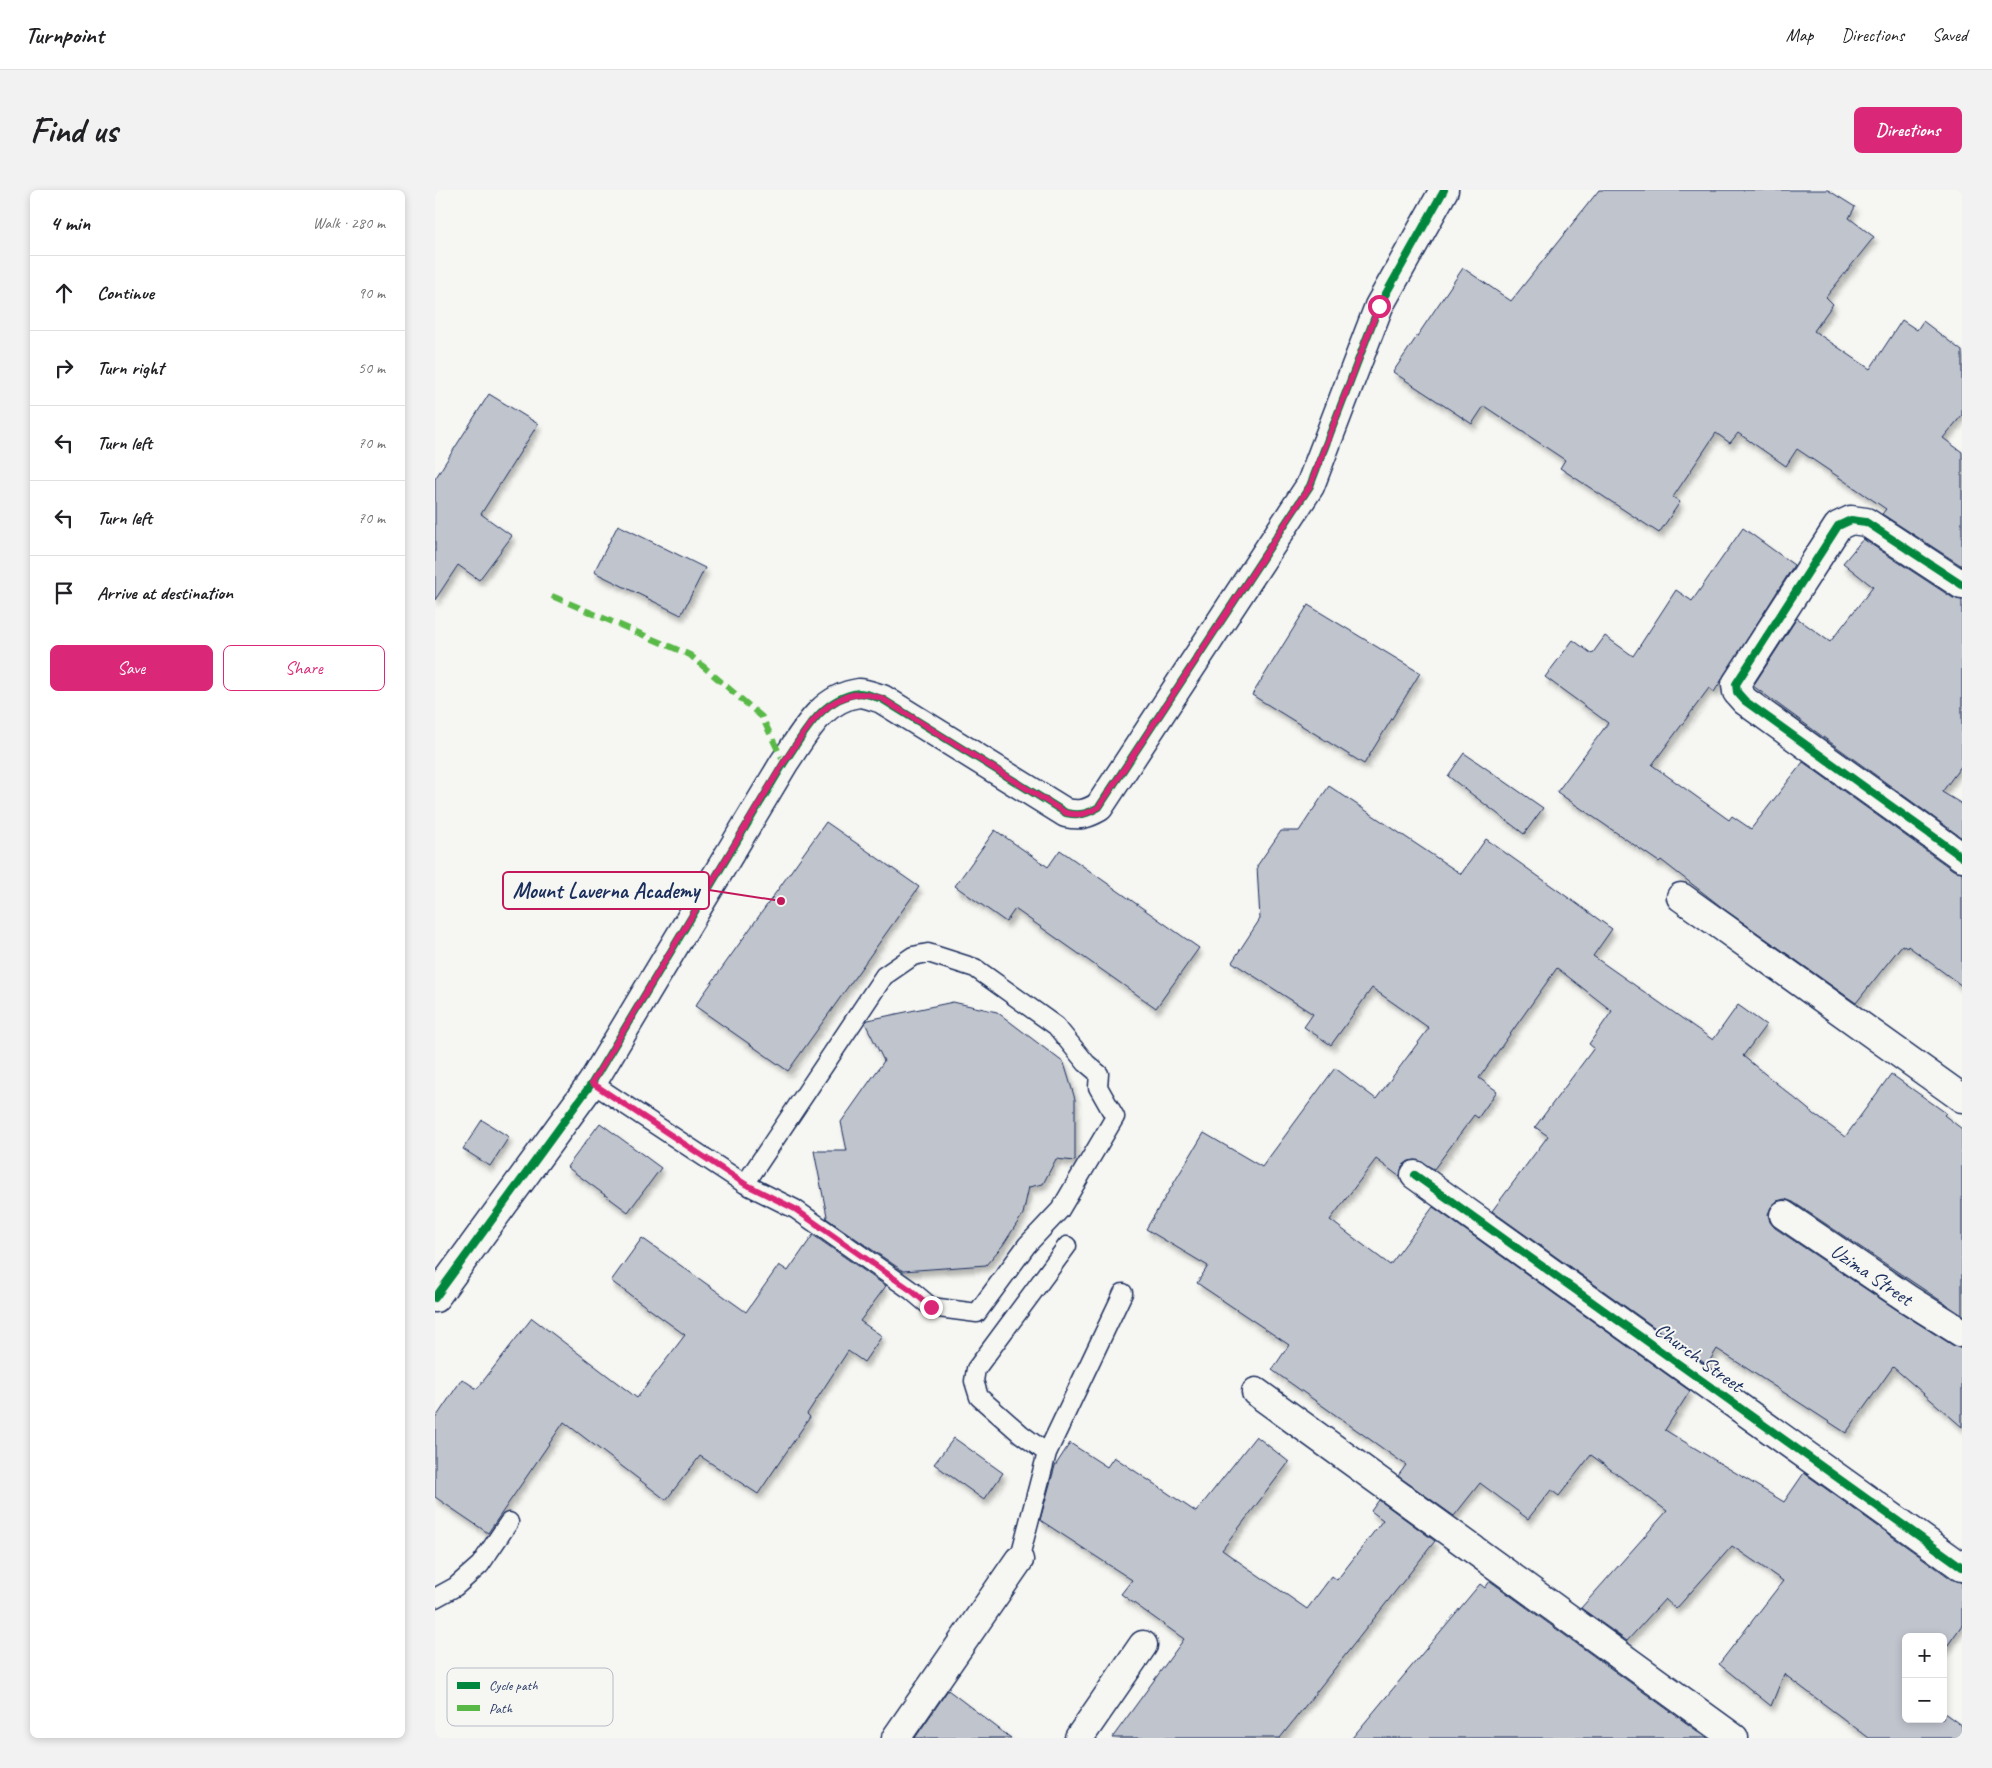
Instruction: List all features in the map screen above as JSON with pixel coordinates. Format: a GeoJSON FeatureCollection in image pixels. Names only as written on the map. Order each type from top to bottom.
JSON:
{"type":"FeatureCollection","features":[{"type":"Feature","properties":{"kind":"street"},"geometry":{"type":"LineString","coordinates":[[435,1298],[592,1083],[784,762],[819,712],[837,699],[860,693],[881,698],[1066,813],[1077,816],[1088,814],[1099,807],[1310,486],[1379,306],[1444,190]]}},
{"type":"Feature","properties":{"kind":"street"},"geometry":{"type":"LineString","coordinates":[[1962,585],[1866,522],[1851,520],[1838,526],[1736,684],[1737,692],[1750,705],[1962,857]]}},
{"type":"Feature","properties":{"kind":"street"},"geometry":{"type":"LineString","coordinates":[[1681,897],[1962,1098]]}},
{"type":"Feature","properties":{"kind":"street","name":"Church Street"},"geometry":{"type":"LineString","coordinates":[[1415,1175],[1962,1567]]}},
{"type":"Feature","properties":{"kind":"street","name":"Uzima Street"},"geometry":{"type":"LineString","coordinates":[[1784,1214],[1908,1299],[1962,1333]]}},
{"type":"Feature","properties":{"kind":"street"},"geometry":{"type":"LineString","coordinates":[[1256,1392],[1734,1738]]}},
{"type":"Feature","properties":{"kind":"street"},"geometry":{"type":"LineString","coordinates":[[896,1738],[1019,1560]]}},
{"type":"Feature","properties":{"kind":"street"},"geometry":{"type":"LineString","coordinates":[[1079,1738],[1143,1645]]}},
{"type":"Feature","properties":{"kind":"lane"},"geometry":{"type":"LineString","coordinates":[[592,1083],[745,1184],[795,1209],[912,1291],[931,1307],[977,1312],[1027,1245],[1060,1210],[1115,1117],[1098,1086],[1099,1074],[1086,1063],[1055,1026],[975,968],[928,953],[913,956],[884,976],[745,1184]]}},
{"type":"Feature","properties":{"kind":"lane"},"geometry":{"type":"LineString","coordinates":[[1047,1454],[979,1397],[974,1381],[976,1369],[1067,1246]]}},
{"type":"Feature","properties":{"kind":"lane"},"geometry":{"type":"LineString","coordinates":[[1019,1560],[1047,1454],[1123,1294]]}},
{"type":"Feature","properties":{"kind":"lane"},"geometry":{"type":"LineString","coordinates":[[435,1598],[455,1587],[480,1565],[509,1522]]}},
{"type":"Feature","properties":{"kind":"building"},"geometry":{"type":"Polygon","coordinates":[[[1599,190],[1828,190],[1855,207],[1849,218],[1874,237],[1826,297],[1833,304],[1814,331],[1870,369],[1902,320],[1917,330],[1923,321],[1962,351],[1962,415],[1943,438],[1962,452],[1962,566],[1882,514],[1886,509],[1797,449],[1786,466],[1738,433],[1730,443],[1716,433],[1673,497],[1680,502],[1659,533],[1560,468],[1565,460],[1484,406],[1472,424],[1393,372],[1463,268],[1511,301],[1599,190]]]}},
{"type":"Feature","properties":{"kind":"building"},"geometry":{"type":"Polygon","coordinates":[[[489,394],[538,424],[481,514],[512,536],[479,580],[458,565],[435,600],[435,479],[489,394]]]}},
{"type":"Feature","properties":{"kind":"building"},"geometry":{"type":"Polygon","coordinates":[[[618,525],[705,568],[681,615],[594,572],[618,525]]]}},
{"type":"Feature","properties":{"kind":"building"},"geometry":{"type":"Polygon","coordinates":[[[1743,528],[1794,565],[1714,692],[1709,688],[1652,765],[1729,820],[1732,816],[1751,829],[1803,762],[1953,870],[1962,872],[1962,986],[1908,946],[1907,948],[1902,945],[1856,1003],[1724,909],[1661,860],[1659,862],[1557,792],[1608,723],[1545,677],[1573,640],[1592,654],[1605,636],[1633,656],[1676,590],[1692,601],[1743,528]]]}},
{"type":"Feature","properties":{"kind":"building"},"geometry":{"type":"Polygon","coordinates":[[[1863,539],[1953,598],[1962,600],[1962,765],[1942,792],[1962,804],[1962,838],[1753,686],[1797,618],[1830,642],[1873,587],[1843,563],[1863,539]]]}},
{"type":"Feature","properties":{"kind":"building"},"geometry":{"type":"Polygon","coordinates":[[[1308,605],[1420,673],[1364,764],[1252,695],[1308,605]]]}},
{"type":"Feature","properties":{"kind":"building"},"geometry":{"type":"Polygon","coordinates":[[[1464,753],[1543,808],[1524,834],[1448,776],[1464,753]]]}},
{"type":"Feature","properties":{"kind":"building"},"geometry":{"type":"Polygon","coordinates":[[[1329,786],[1461,874],[1486,839],[1612,929],[1593,956],[1713,1040],[1738,1005],[1766,1025],[1743,1056],[1845,1137],[1891,1074],[1946,1113],[1944,1115],[1962,1129],[1962,1315],[1793,1202],[1785,1199],[1777,1201],[1771,1207],[1768,1214],[1770,1222],[1775,1228],[1900,1312],[1954,1346],[1962,1349],[1962,1427],[1893,1367],[1846,1433],[1717,1349],[1707,1365],[1492,1211],[1548,1136],[1535,1127],[1594,1048],[1589,1044],[1612,1011],[1557,968],[1479,1078],[1497,1091],[1478,1118],[1474,1115],[1434,1169],[1417,1160],[1409,1161],[1402,1166],[1400,1177],[1376,1159],[1330,1220],[1390,1265],[1433,1207],[1690,1391],[1665,1430],[1784,1502],[1804,1473],[1953,1580],[1962,1582],[1962,1625],[1947,1646],[1947,1633],[1902,1633],[1902,1723],[1947,1723],[1947,1715],[1962,1726],[1962,1738],[1869,1738],[1784,1674],[1771,1706],[1719,1664],[1783,1581],[1732,1546],[1676,1609],[1665,1599],[1627,1641],[1581,1608],[1667,1511],[1591,1455],[1559,1496],[1551,1490],[1528,1519],[1480,1483],[1454,1516],[1398,1476],[1406,1465],[1272,1370],[1289,1345],[1197,1283],[1208,1266],[1146,1229],[1204,1133],[1262,1167],[1335,1068],[1376,1099],[1429,1028],[1372,988],[1331,1045],[1304,1027],[1313,1014],[1232,962],[1260,919],[1257,866],[1281,831],[1299,831],[1329,786]]]}},
{"type":"Feature","properties":{"kind":"building"},"geometry":{"type":"Polygon","coordinates":[[[826,822],[919,887],[788,1071],[695,1006],[826,822]]]}},
{"type":"Feature","properties":{"kind":"building"},"geometry":{"type":"Polygon","coordinates":[[[995,830],[1048,867],[1060,850],[1199,948],[1156,1008],[1015,909],[1006,922],[955,886],[995,830]]]}},
{"type":"Feature","properties":{"kind":"building"},"geometry":{"type":"Polygon","coordinates":[[[953,1002],[997,1012],[1064,1063],[1075,1099],[1075,1161],[1056,1159],[1043,1184],[1029,1187],[1023,1214],[1003,1245],[986,1265],[903,1271],[826,1218],[814,1151],[847,1151],[841,1122],[884,1061],[865,1023],[868,1020],[953,1002]]]}},
{"type":"Feature","properties":{"kind":"building"},"geometry":{"type":"Polygon","coordinates":[[[482,1120],[509,1137],[490,1166],[463,1149],[482,1120]]]}},
{"type":"Feature","properties":{"kind":"building"},"geometry":{"type":"Polygon","coordinates":[[[600,1123],[661,1168],[628,1212],[567,1167],[600,1123]]]}},
{"type":"Feature","properties":{"kind":"building"},"geometry":{"type":"Polygon","coordinates":[[[813,1235],[886,1286],[860,1321],[882,1336],[864,1362],[848,1351],[807,1414],[810,1417],[758,1494],[700,1456],[666,1500],[564,1422],[488,1533],[435,1497],[435,1419],[462,1379],[477,1389],[532,1318],[637,1398],[685,1335],[611,1281],[642,1238],[746,1312],[779,1265],[788,1271],[813,1235]]]}},
{"type":"Feature","properties":{"kind":"building"},"geometry":{"type":"Polygon","coordinates":[[[1256,1436],[1289,1462],[1222,1550],[1307,1609],[1332,1576],[1337,1580],[1383,1520],[1371,1511],[1379,1500],[1435,1541],[1280,1738],[1112,1738],[1184,1639],[1121,1594],[1132,1580],[1040,1520],[1055,1466],[1070,1443],[1107,1467],[1114,1457],[1196,1512],[1256,1436]]]}},
{"type":"Feature","properties":{"kind":"building"},"geometry":{"type":"Polygon","coordinates":[[[954,1438],[1003,1473],[984,1500],[934,1464],[954,1438]]]}},
{"type":"Feature","properties":{"kind":"building"},"geometry":{"type":"Polygon","coordinates":[[[1490,1581],[1707,1738],[1352,1738],[1480,1584],[1485,1588],[1490,1581]]]}},
{"type":"Feature","properties":{"kind":"building"},"geometry":{"type":"Polygon","coordinates":[[[948,1690],[1011,1738],[915,1738],[948,1690]]]}},
{"type":"Feature","properties":{"kind":"marked path"},"geometry":{"type":"LineString","coordinates":[[552,596],[690,655],[762,717],[784,763]]}},
{"type":"Feature","properties":{"kind":"cycle path"},"geometry":{"type":"LineString","coordinates":[[435,1298],[592,1083],[784,763],[815,719],[834,702],[846,696],[859,693],[882,699],[1066,813],[1083,814],[1099,807],[1310,486],[1379,306],[1444,190]]}},
{"type":"Feature","properties":{"kind":"cycle path"},"geometry":{"type":"LineString","coordinates":[[1962,585],[1866,522],[1851,520],[1838,526],[1736,684],[1737,692],[1745,701],[1962,857]]}},
{"type":"Feature","properties":{"kind":"cycle path"},"geometry":{"type":"LineString","coordinates":[[1415,1175],[1962,1567]]}},
{"type":"Feature","properties":{"kind":"place","name":"Mount Laverna Academy"},"geometry":{"type":"Point","coordinates":[781,901]}},
{"type":"Feature","properties":{"kind":"route"},"geometry":{"type":"LineString","coordinates":[[931,1307],[912,1291],[795,1209],[745,1184],[592,1083],[784,762],[819,712],[837,699],[860,693],[881,698],[1066,813],[1077,816],[1088,814],[1099,807],[1310,486],[1379,306]]}}]}
